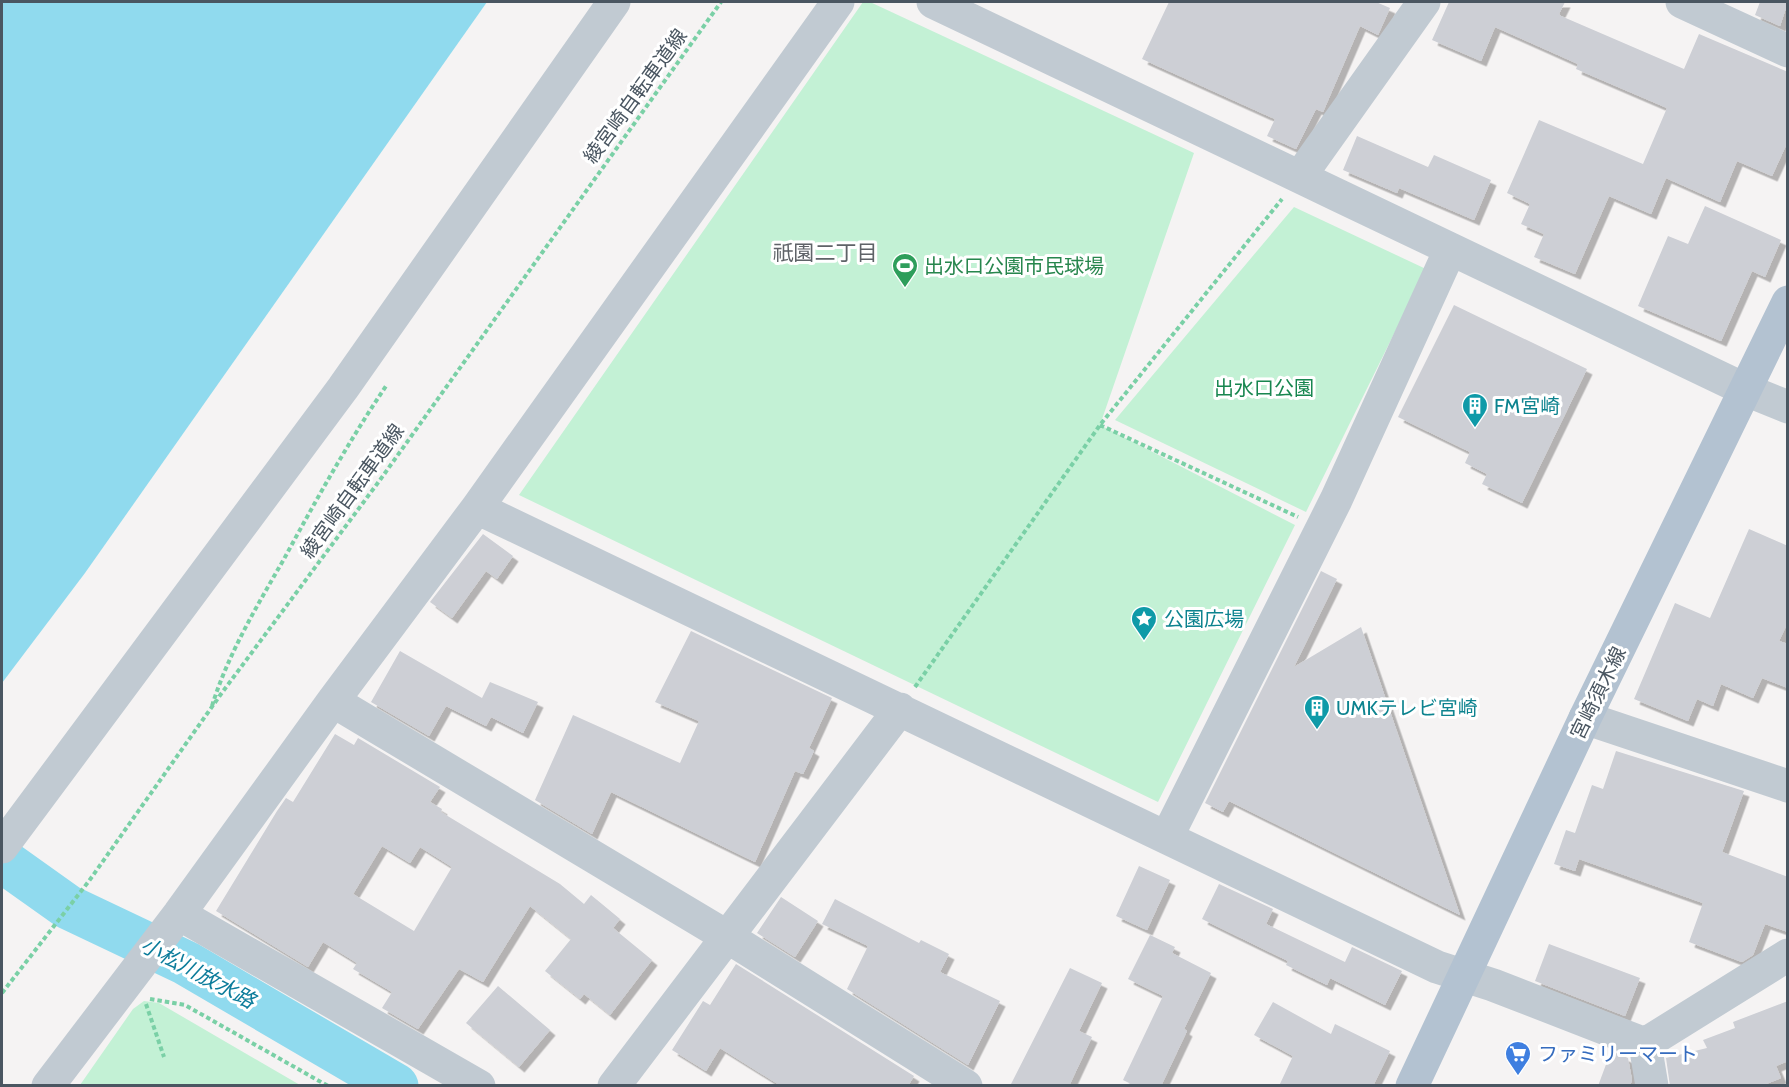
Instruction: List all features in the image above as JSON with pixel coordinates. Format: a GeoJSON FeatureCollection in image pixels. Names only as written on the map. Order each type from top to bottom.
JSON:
{"type":"FeatureCollection","features":[{"type":"Feature","properties":{"kind":"main road","name":"宮崎須木線"},"geometry":{"type":"LineString","coordinates":[[1412,1086],[1586,718],[1788,302]]}},
{"type":"Feature","properties":{"kind":"street"},"geometry":{"type":"LineString","coordinates":[[2,847],[343,388],[614,2]]}},
{"type":"Feature","properties":{"kind":"street"},"geometry":{"type":"LineString","coordinates":[[48,1086],[140,983],[174,921],[333,701],[477,508],[838,2]]}},
{"type":"Feature","properties":{"kind":"street"},"geometry":{"type":"LineString","coordinates":[[933,2],[1301,176],[1450,250],[1746,390],[1788,407]]}},
{"type":"Feature","properties":{"kind":"street"},"geometry":{"type":"LineString","coordinates":[[1301,176],[1424,2]]}},
{"type":"Feature","properties":{"kind":"street"},"geometry":{"type":"LineString","coordinates":[[1682,2],[1788,51]]}},
{"type":"Feature","properties":{"kind":"street"},"geometry":{"type":"LineString","coordinates":[[1167,837],[1322,528],[1450,250]]}},
{"type":"Feature","properties":{"kind":"street"},"geometry":{"type":"LineString","coordinates":[[477,508],[1437,968],[1465,975],[1645,1044]]}},
{"type":"Feature","properties":{"kind":"street"},"geometry":{"type":"LineString","coordinates":[[333,701],[726,936],[966,1086]]}},
{"type":"Feature","properties":{"kind":"street"},"geometry":{"type":"LineString","coordinates":[[614,1086],[900,709]]}},
{"type":"Feature","properties":{"kind":"street"},"geometry":{"type":"LineString","coordinates":[[1586,718],[1788,786]]}},
{"type":"Feature","properties":{"kind":"street"},"geometry":{"type":"LineString","coordinates":[[174,921],[479,1086]]}},
{"type":"Feature","properties":{"kind":"street"},"geometry":{"type":"LineString","coordinates":[[1645,1044],[1788,955]]}},
{"type":"Feature","properties":{"kind":"street"},"geometry":{"type":"LineString","coordinates":[[1645,1044],[1652,1086]]}},
{"type":"Feature","properties":{"kind":"path","name":"綾宮崎自転車道線"},"geometry":{"type":"LineString","coordinates":[[2,993],[89,881],[210,710],[380,480],[721,2]]}},
{"type":"Feature","properties":{"kind":"path"},"geometry":{"type":"LineString","coordinates":[[900,709],[1100,425],[1301,176]]}},
{"type":"Feature","properties":{"kind":"path"},"geometry":{"type":"LineString","coordinates":[[210,710],[222,674],[263,596],[364,419],[386,386]]}},
{"type":"Feature","properties":{"kind":"path"},"geometry":{"type":"LineString","coordinates":[[1100,425],[1322,528]]}},
{"type":"Feature","properties":{"kind":"path"},"geometry":{"type":"LineString","coordinates":[[140,983],[164,1057]]}},
{"type":"Feature","properties":{"kind":"path"},"geometry":{"type":"LineString","coordinates":[[160,999],[185,1005],[328,1086]]}},
{"type":"Feature","properties":{"kind":"green space","name":"出水口公園市民球場"},"geometry":{"type":"Polygon","coordinates":[[[863,2],[870,2],[1194,153],[1100,425],[1295,525],[1158,802],[519,495],[863,2]]]}},
{"type":"Feature","properties":{"kind":"green space","name":"出水口公園"},"geometry":{"type":"Polygon","coordinates":[[[1294,207],[1426,269],[1306,512],[1115,420],[1294,207]]]}},
{"type":"Feature","properties":{"kind":"green space"},"geometry":{"type":"Polygon","coordinates":[[[144,1001],[159,1003],[300,1085],[80,1085],[133,1009],[144,1001]]]}},
{"type":"Feature","properties":{"kind":"water"},"geometry":{"type":"Polygon","coordinates":[[[2,2],[487,2],[85,573],[2,683],[2,2]]]}},
{"type":"Feature","properties":{"kind":"building"},"geometry":{"type":"Polygon","coordinates":[[[1169,2],[1376,2],[1390,8],[1378,35],[1360,26],[1323,112],[1316,109],[1296,149],[1267,136],[1275,119],[1142,59],[1169,2]]]}},
{"type":"Feature","properties":{"kind":"building"},"geometry":{"type":"Polygon","coordinates":[[[1449,2],[1565,2],[1559,14],[1561,16],[1684,69],[1699,34],[1788,72],[1788,141],[1772,176],[1737,161],[1720,202],[1666,178],[1651,214],[1609,196],[1575,274],[1534,257],[1544,234],[1521,224],[1530,204],[1507,193],[1539,120],[1643,164],[1667,108],[1576,69],[1578,64],[1495,27],[1481,61],[1432,40],[1449,2]]]}},
{"type":"Feature","properties":{"kind":"building"},"geometry":{"type":"Polygon","coordinates":[[[1760,2],[1788,2],[1780,26],[1755,15],[1760,2]]]}},
{"type":"Feature","properties":{"kind":"building"},"geometry":{"type":"Polygon","coordinates":[[[1357,136],[1428,167],[1434,155],[1491,180],[1474,220],[1399,188],[1397,193],[1343,170],[1357,136]]]}},
{"type":"Feature","properties":{"kind":"building"},"geometry":{"type":"Polygon","coordinates":[[[1705,206],[1781,240],[1765,277],[1752,271],[1721,341],[1638,306],[1668,236],[1688,244],[1705,206]]]}},
{"type":"Feature","properties":{"kind":"building"},"geometry":{"type":"Polygon","coordinates":[[[1454,305],[1587,369],[1522,503],[1482,484],[1487,474],[1465,463],[1470,452],[1398,417],[1454,305]]]}},
{"type":"Feature","properties":{"kind":"building"},"geometry":{"type":"Polygon","coordinates":[[[1749,529],[1788,546],[1788,622],[1779,641],[1788,644],[1788,688],[1762,678],[1753,698],[1721,684],[1713,706],[1697,699],[1688,721],[1634,699],[1675,603],[1710,618],[1749,529]]]}},
{"type":"Feature","properties":{"kind":"building"},"geometry":{"type":"Polygon","coordinates":[[[483,534],[513,556],[497,579],[486,571],[452,618],[430,602],[483,534]]]}},
{"type":"Feature","properties":{"kind":"building","name":"UMKテレビ宮崎"},"geometry":{"type":"Polygon","coordinates":[[[1321,571],[1337,579],[1294,667],[1361,627],[1460,915],[1229,801],[1223,812],[1205,803],[1321,571]]]}},
{"type":"Feature","properties":{"kind":"building"},"geometry":{"type":"Polygon","coordinates":[[[691,631],[832,698],[809,748],[814,751],[803,774],[795,771],[755,862],[611,792],[592,834],[535,800],[573,715],[680,763],[699,721],[655,702],[691,631]]]}},
{"type":"Feature","properties":{"kind":"building"},"geometry":{"type":"Polygon","coordinates":[[[400,651],[482,698],[490,682],[538,702],[523,733],[491,717],[486,726],[446,706],[429,736],[371,702],[400,651]]]}},
{"type":"Feature","properties":{"kind":"building"},"geometry":{"type":"Polygon","coordinates":[[[335,734],[354,745],[358,738],[440,787],[430,802],[442,809],[441,812],[560,884],[584,904],[591,895],[620,919],[613,928],[652,960],[610,1015],[584,994],[580,999],[545,971],[571,939],[530,906],[483,982],[459,969],[418,1029],[382,1008],[392,992],[353,969],[357,963],[323,942],[308,967],[216,911],[286,798],[293,802],[335,734]],[[382,846],[353,894],[414,931],[452,867],[420,847],[410,863],[382,846]]]}},
{"type":"Feature","properties":{"kind":"building"},"geometry":{"type":"Polygon","coordinates":[[[1616,751],[1744,791],[1722,852],[1788,877],[1788,932],[1765,924],[1753,955],[1742,962],[1689,942],[1703,903],[1579,859],[1575,871],[1554,864],[1566,830],[1575,833],[1592,785],[1603,789],[1616,751]]]}},
{"type":"Feature","properties":{"kind":"building"},"geometry":{"type":"Polygon","coordinates":[[[1139,866],[1170,880],[1147,930],[1116,916],[1139,866]]]}},
{"type":"Feature","properties":{"kind":"building"},"geometry":{"type":"Polygon","coordinates":[[[1219,884],[1273,909],[1266,924],[1345,962],[1352,947],[1402,971],[1385,1005],[1330,978],[1327,985],[1286,965],[1288,961],[1202,919],[1219,884]]]}},
{"type":"Feature","properties":{"kind":"building"},"geometry":{"type":"Polygon","coordinates":[[[781,897],[818,921],[795,957],[757,933],[781,897]]]}},
{"type":"Feature","properties":{"kind":"building"},"geometry":{"type":"Polygon","coordinates":[[[835,899],[919,943],[921,940],[949,954],[940,972],[1000,1001],[968,1065],[847,989],[868,946],[822,924],[835,899]]]}},
{"type":"Feature","properties":{"kind":"building"},"geometry":{"type":"Polygon","coordinates":[[[1150,935],[1175,947],[1172,953],[1211,973],[1184,1029],[1187,1031],[1161,1086],[1135,1086],[1123,1080],[1163,996],[1128,979],[1150,935]]]}},
{"type":"Feature","properties":{"kind":"building"},"geometry":{"type":"Polygon","coordinates":[[[1549,944],[1640,978],[1625,1016],[1535,981],[1549,944]]]}},
{"type":"Feature","properties":{"kind":"building"},"geometry":{"type":"Polygon","coordinates":[[[736,964],[914,1076],[908,1086],[781,1086],[720,1048],[706,1071],[672,1050],[703,1001],[710,1005],[736,964]]]}},
{"type":"Feature","properties":{"kind":"building"},"geometry":{"type":"Polygon","coordinates":[[[1070,968],[1102,983],[1079,1031],[1092,1037],[1069,1086],[1010,1086],[1070,968]]]}},
{"type":"Feature","properties":{"kind":"building"},"geometry":{"type":"Polygon","coordinates":[[[498,986],[550,1030],[519,1067],[466,1023],[498,986]]]}},
{"type":"Feature","properties":{"kind":"building"},"geometry":{"type":"Polygon","coordinates":[[[1788,1001],[1788,1061],[1776,1066],[1781,1078],[1761,1086],[1670,1086],[1666,1058],[1707,1048],[1703,1040],[1735,1028],[1733,1022],[1788,1001]]]}},
{"type":"Feature","properties":{"kind":"building"},"geometry":{"type":"Polygon","coordinates":[[[1273,1002],[1331,1034],[1335,1024],[1390,1051],[1373,1086],[1279,1086],[1293,1056],[1254,1035],[1273,1002]]]}},
{"type":"Feature","properties":{"kind":"building"},"geometry":{"type":"Polygon","coordinates":[[[1611,1051],[1628,1058],[1632,1080],[1630,1086],[1598,1086],[1611,1051]]]}},
{"type":"Feature","properties":{"kind":"waterway","name":"小松川放水路"},"geometry":{"type":"LineString","coordinates":[[2,860],[68,907],[186,963],[396,1086]]}},
{"type":"Feature","properties":{"kind":"place","name":"出水口公園市民球場"},"geometry":{"type":"Point","coordinates":[905,289]}},
{"type":"Feature","properties":{"kind":"place","name":"FM宮崎"},"geometry":{"type":"Point","coordinates":[1475,429]}},
{"type":"Feature","properties":{"kind":"place","name":"公園広場"},"geometry":{"type":"Point","coordinates":[1144,642]}},
{"type":"Feature","properties":{"kind":"place","name":"UMKテレビ宮崎"},"geometry":{"type":"Point","coordinates":[1317,731]}},
{"type":"Feature","properties":{"kind":"place","name":"ファミリーマート"},"geometry":{"type":"Point","coordinates":[1518,1077]}},
{"type":"Feature","properties":{"kind":"district","name":"祇園二丁目"},"geometry":{"type":"Point","coordinates":[825,253]}}]}
